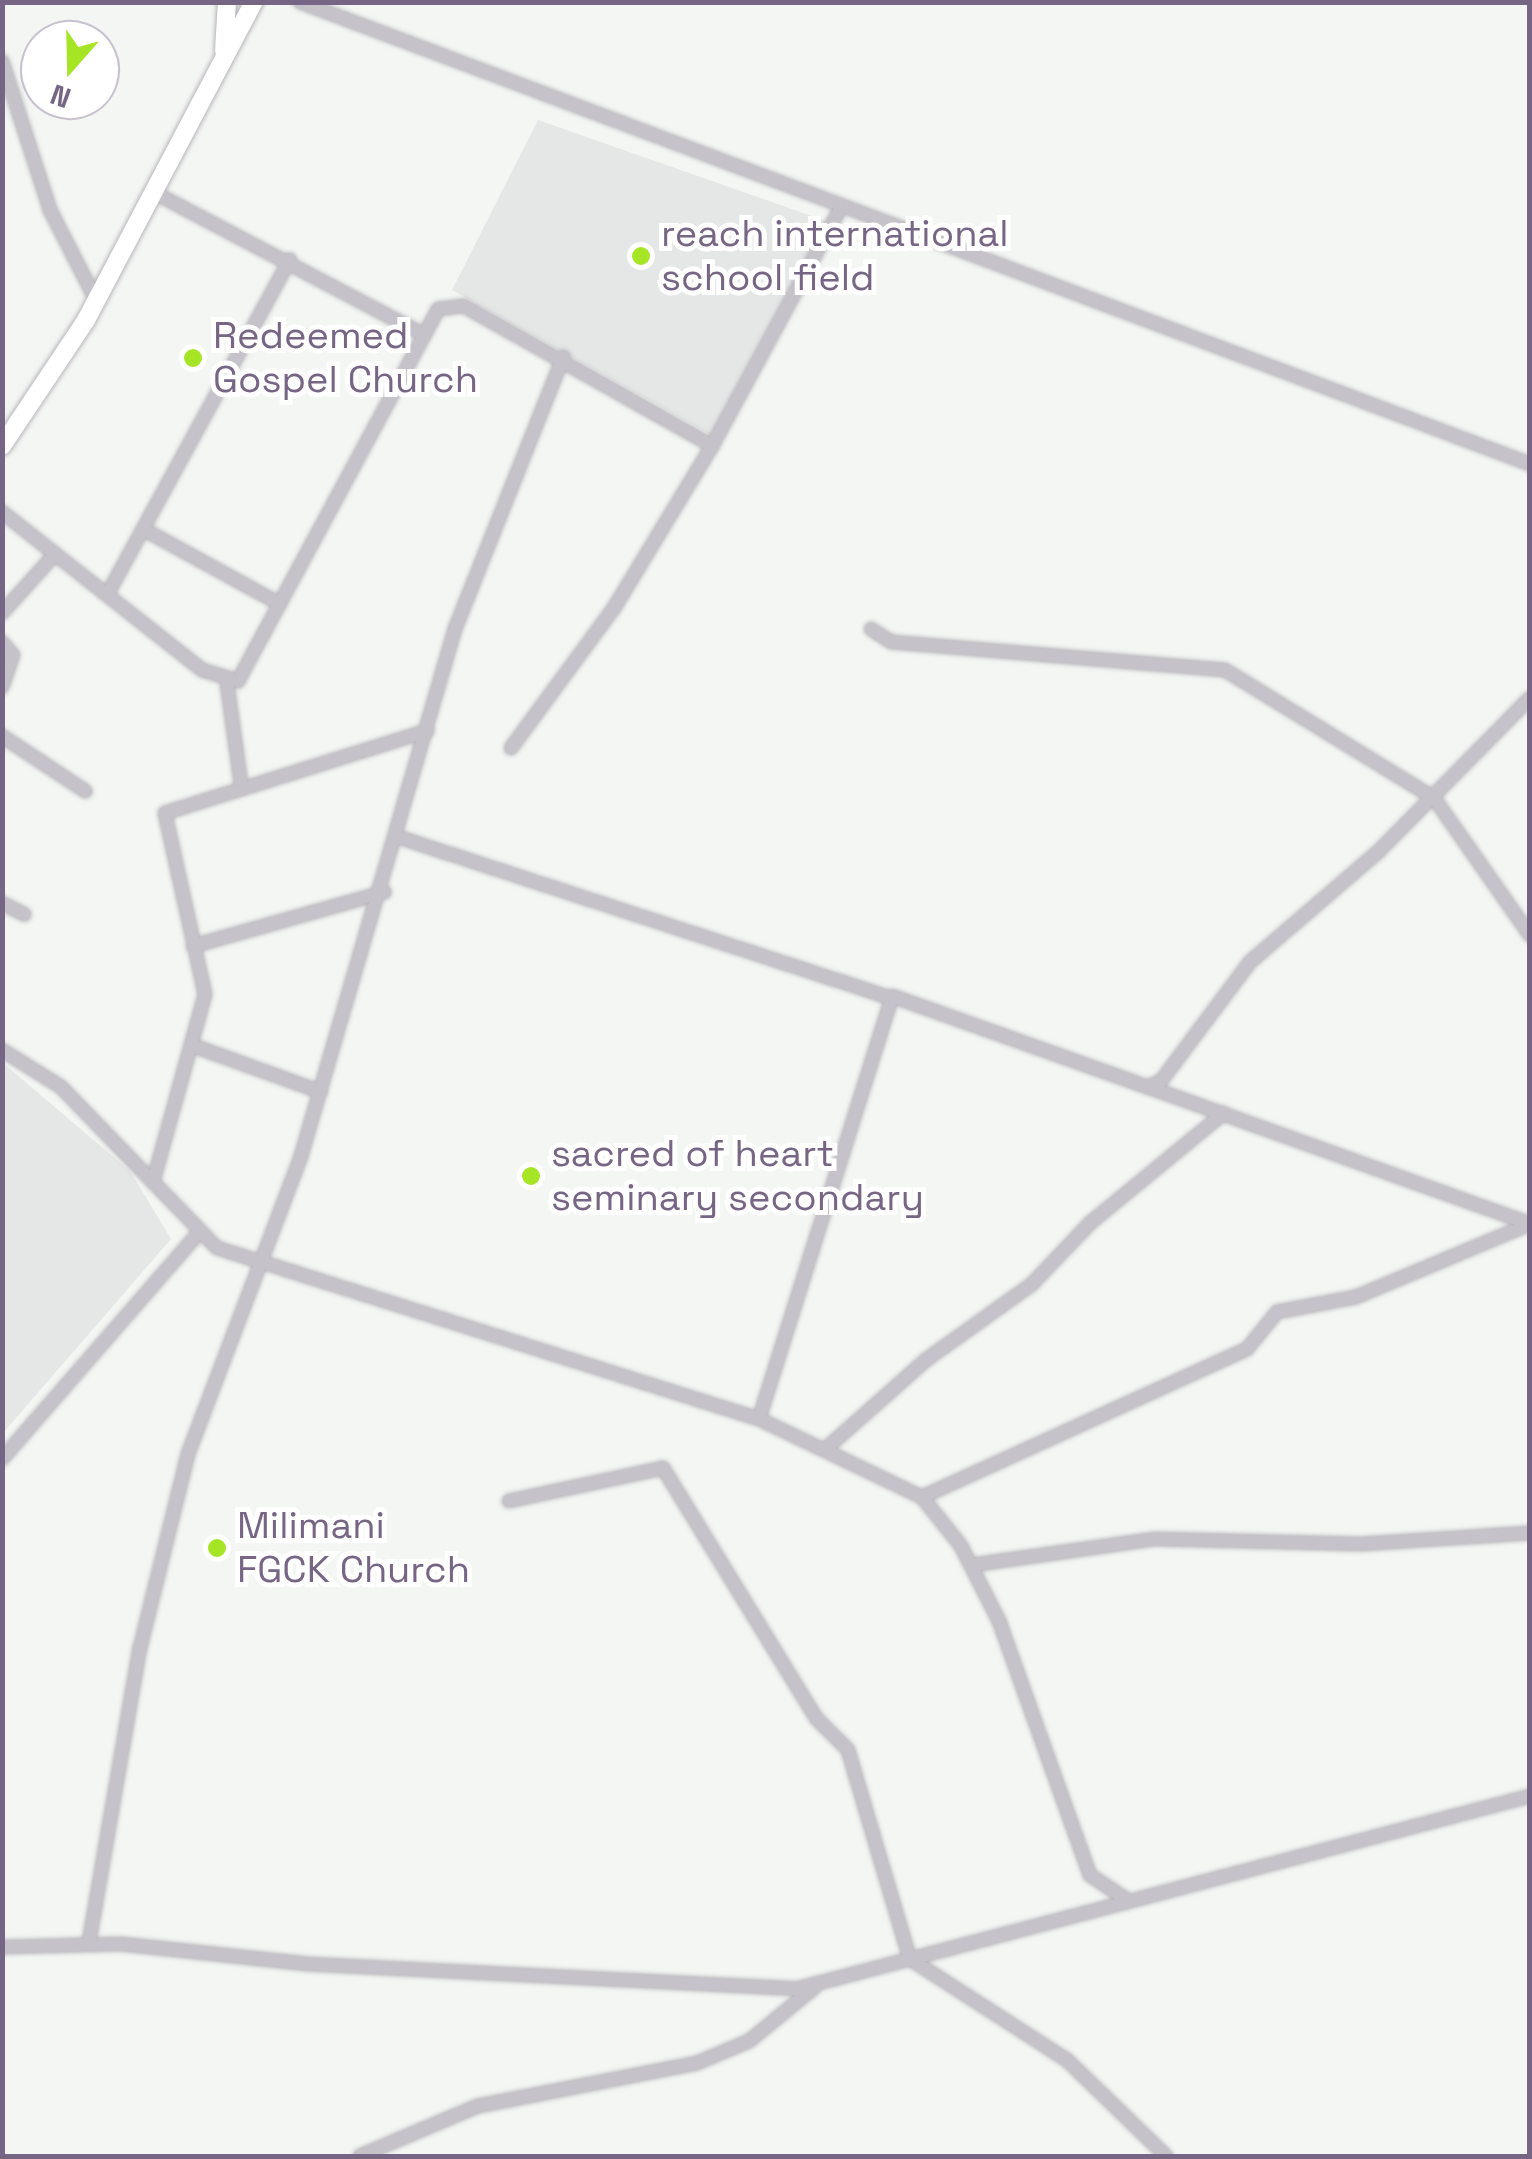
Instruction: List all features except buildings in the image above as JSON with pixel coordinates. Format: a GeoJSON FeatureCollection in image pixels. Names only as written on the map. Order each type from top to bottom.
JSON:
{"type":"FeatureCollection","features":[{"type":"Feature","properties":{"kind":"highway"},"geometry":{"type":"LineString","coordinates":[[223,62],[227,2]]}},
{"type":"Feature","properties":{"kind":"highway"},"geometry":{"type":"LineString","coordinates":[[2,446],[96,302],[254,2]]}},
{"type":"Feature","properties":{"kind":"street"},"geometry":{"type":"LineString","coordinates":[[300,2],[1530,464]]}},
{"type":"Feature","properties":{"kind":"street"},"geometry":{"type":"LineString","coordinates":[[2,61],[50,210],[96,302]]}},
{"type":"Feature","properties":{"kind":"street"},"geometry":{"type":"LineString","coordinates":[[155,193],[290,260],[422,334]]}},
{"type":"Feature","properties":{"kind":"street"},"geometry":{"type":"LineString","coordinates":[[510,748],[614,608],[712,446],[841,207]]}},
{"type":"Feature","properties":{"kind":"street"},"geometry":{"type":"LineString","coordinates":[[107,596],[290,260]]}},
{"type":"Feature","properties":{"kind":"street"},"geometry":{"type":"LineString","coordinates":[[228,683],[252,664],[422,334],[454,304],[562,358],[712,446]]}},
{"type":"Feature","properties":{"kind":"street"},"geometry":{"type":"LineString","coordinates":[[89,1942],[167,1525],[233,1329],[266,1262],[385,892],[427,732],[490,528],[562,358]]}},
{"type":"Feature","properties":{"kind":"street"},"geometry":{"type":"LineString","coordinates":[[2,512],[107,596],[228,683],[241,784]]}},
{"type":"Feature","properties":{"kind":"street"},"geometry":{"type":"LineString","coordinates":[[143,529],[280,604]]}},
{"type":"Feature","properties":{"kind":"street"},"geometry":{"type":"LineString","coordinates":[[2,613],[55,554]]}},
{"type":"Feature","properties":{"kind":"street"},"geometry":{"type":"LineString","coordinates":[[871,630],[891,642],[1225,670],[1434,798],[1530,935]]}},
{"type":"Feature","properties":{"kind":"street"},"geometry":{"type":"LineString","coordinates":[[2,642],[13,655],[2,688]]}},
{"type":"Feature","properties":{"kind":"street"},"geometry":{"type":"LineString","coordinates":[[1148,1087],[1172,1073],[1250,962],[1434,798],[1530,698]]}},
{"type":"Feature","properties":{"kind":"street"},"geometry":{"type":"LineString","coordinates":[[153,1182],[205,994],[162,817],[184,800],[427,732]]}},
{"type":"Feature","properties":{"kind":"street"},"geometry":{"type":"LineString","coordinates":[[2,736],[84,792]]}},
{"type":"Feature","properties":{"kind":"street"},"geometry":{"type":"LineString","coordinates":[[401,838],[890,998],[1530,1224],[1356,1297],[1277,1312],[1247,1349],[922,1498]]}},
{"type":"Feature","properties":{"kind":"street"},"geometry":{"type":"LineString","coordinates":[[193,946],[385,892]]}},
{"type":"Feature","properties":{"kind":"street"},"geometry":{"type":"LineString","coordinates":[[2,904],[24,914]]}},
{"type":"Feature","properties":{"kind":"street"},"geometry":{"type":"LineString","coordinates":[[759,1419],[890,998]]}},
{"type":"Feature","properties":{"kind":"street"},"geometry":{"type":"LineString","coordinates":[[191,1045],[321,1092]]}},
{"type":"Feature","properties":{"kind":"street"},"geometry":{"type":"LineString","coordinates":[[2,1050],[62,1086],[153,1182],[197,1236],[266,1262],[759,1419],[829,1446],[922,1498],[972,1565],[1090,1875],[1129,1901]]}},
{"type":"Feature","properties":{"kind":"street"},"geometry":{"type":"LineString","coordinates":[[829,1446],[941,1348],[1032,1284],[1090,1222],[1224,1113]]}},
{"type":"Feature","properties":{"kind":"street"},"geometry":{"type":"LineString","coordinates":[[2,1459],[197,1236]]}},
{"type":"Feature","properties":{"kind":"street"},"geometry":{"type":"LineString","coordinates":[[509,1501],[663,1468],[817,1719],[848,1750],[910,1958],[1067,2060],[1166,2156]]}},
{"type":"Feature","properties":{"kind":"street"},"geometry":{"type":"LineString","coordinates":[[972,1565],[1155,1539],[1360,1544],[1530,1532]]}},
{"type":"Feature","properties":{"kind":"street"},"geometry":{"type":"LineString","coordinates":[[2,1947],[89,1942],[308,1964],[816,1986],[1530,1796]]}},
{"type":"Feature","properties":{"kind":"street"},"geometry":{"type":"LineString","coordinates":[[360,2156],[478,2106],[697,2063],[749,2041],[816,1986]]}},
{"type":"Feature","properties":{"kind":"shaded area","name":"reach international school field"},"geometry":{"type":"Polygon","coordinates":[[[538,120],[826,221],[711,435],[452,290],[538,120]]]}},
{"type":"Feature","properties":{"kind":"shaded area"},"geometry":{"type":"Polygon","coordinates":[[[3,1063],[130,1171],[171,1239],[3,1433],[3,1063]]]}},
{"type":"Feature","properties":{"kind":"place","name":"reach international school field"},"geometry":{"type":"Point","coordinates":[641,256]}},
{"type":"Feature","properties":{"kind":"place","name":"Redeemed Gospel Church"},"geometry":{"type":"Point","coordinates":[193,358]}},
{"type":"Feature","properties":{"kind":"place","name":"sacred of heart seminary secondary"},"geometry":{"type":"Point","coordinates":[531,1176]}},
{"type":"Feature","properties":{"kind":"place","name":"Milimani FGCK Church"},"geometry":{"type":"Point","coordinates":[217,1548]}}]}
